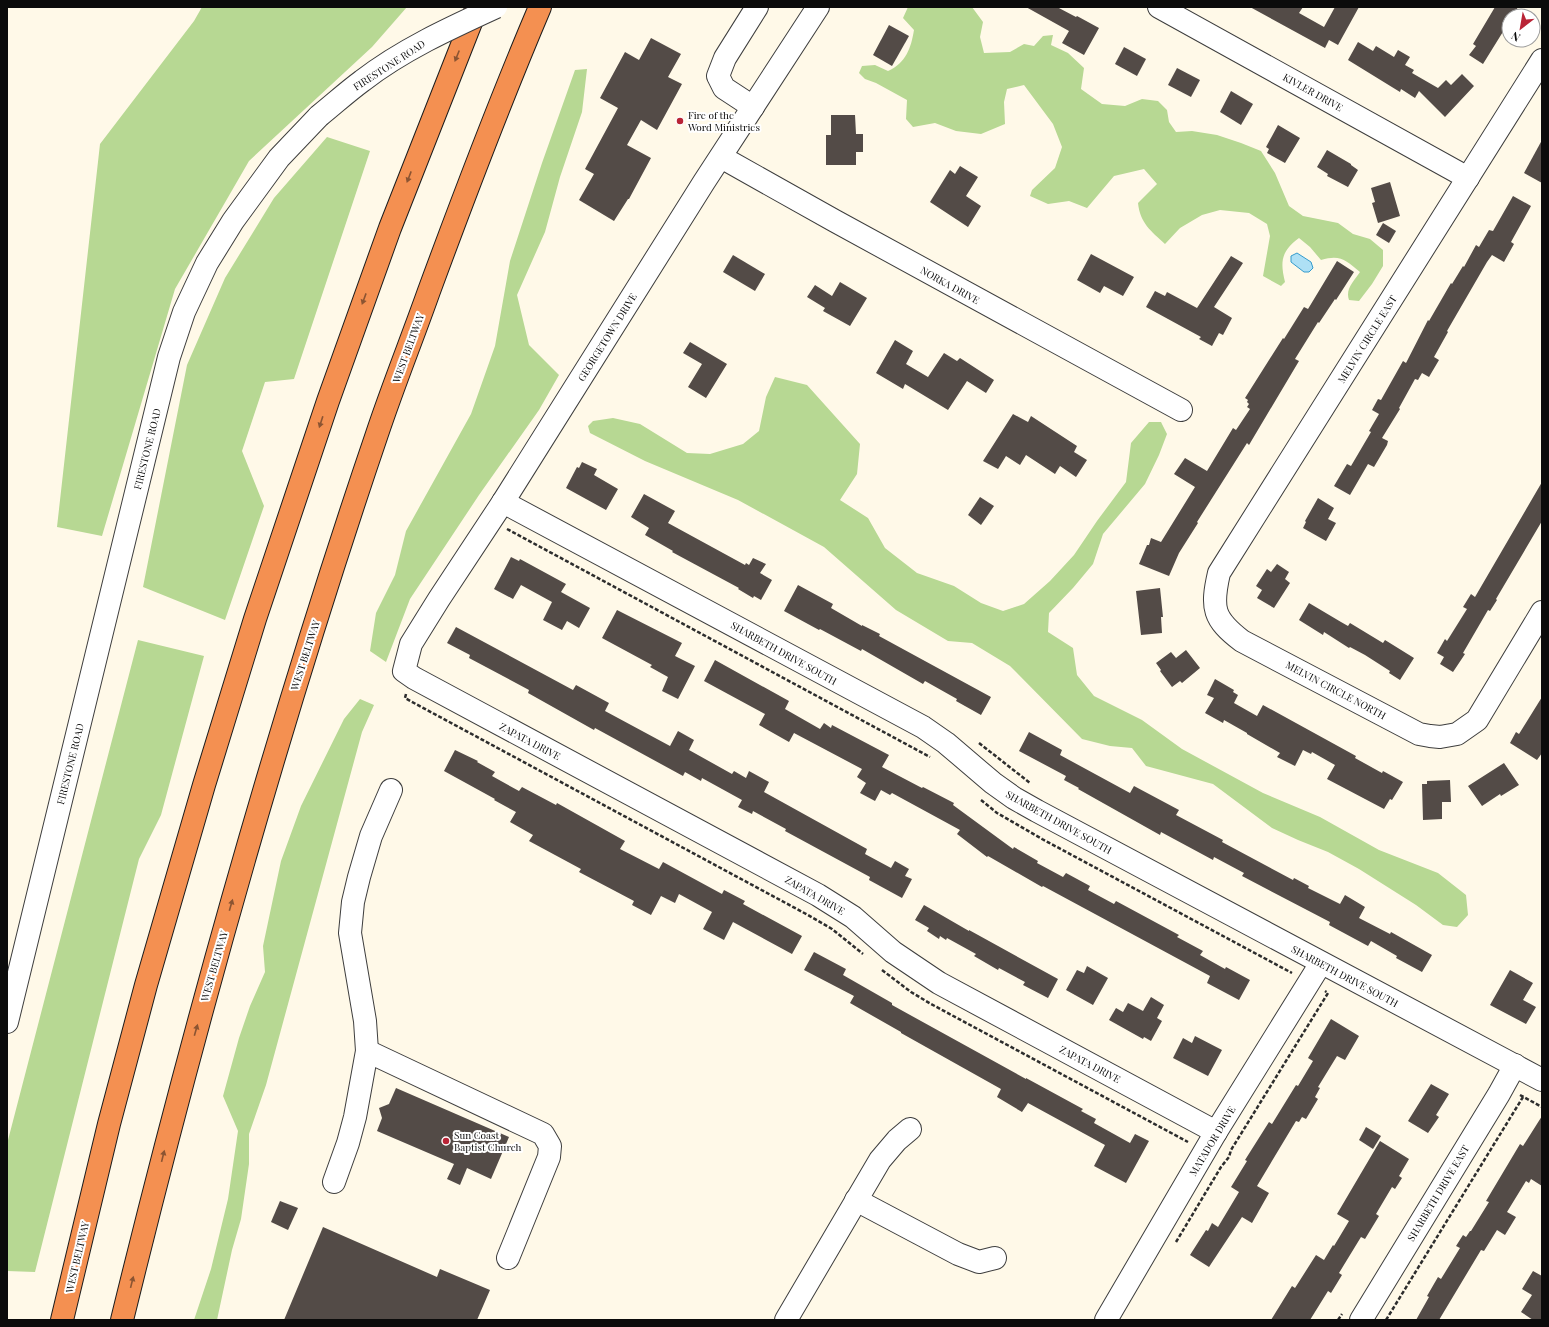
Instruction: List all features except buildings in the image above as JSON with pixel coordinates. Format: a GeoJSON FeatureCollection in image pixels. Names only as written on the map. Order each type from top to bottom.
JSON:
{"type":"FeatureCollection","features":[{"type":"Feature","properties":{"kind":"highway","name":"WEST BELTWAY"},"geometry":{"type":"LineString","coordinates":[[62,1320],[109,1124],[146,985],[204,785],[255,619],[328,401],[390,228],[477,7]]}},
{"type":"Feature","properties":{"kind":"highway","name":"WEST BELTWAY"},"geometry":{"type":"LineString","coordinates":[[122,1320],[183,1079],[249,839],[298,678],[377,433],[471,177],[540,7]]}},
{"type":"Feature","properties":{"kind":"street","name":"FIRESTONE ROAD"},"geometry":{"type":"LineString","coordinates":[[7,1022],[169,357],[184,312],[207,263],[233,221],[279,158],[320,116],[362,80],[405,53],[445,31],[496,7]]}},
{"type":"Feature","properties":{"kind":"street"},"geometry":{"type":"LineString","coordinates":[[753,107],[724,88],[718,76],[726,58],[757,7]]}},
{"type":"Feature","properties":{"kind":"street","name":"GEORGETOWN DRIVE"},"geometry":{"type":"LineString","coordinates":[[409,675],[411,644],[818,7]]}},
{"type":"Feature","properties":{"kind":"street","name":"KIVLER DRIVE"},"geometry":{"type":"LineString","coordinates":[[1159,7],[1468,178]]}},
{"type":"Feature","properties":{"kind":"street","name":"MELVIN CIRCLE EAST"},"geometry":{"type":"LineString","coordinates":[[1222,623],[1217,615],[1214,604],[1214,594],[1219,573],[1542,60]]}},
{"type":"Feature","properties":{"kind":"street","name":"NORKA DRIVE"},"geometry":{"type":"LineString","coordinates":[[721,157],[834,221],[1181,410]]}},
{"type":"Feature","properties":{"kind":"street","name":"SHARBETH DRIVE SOUTH"},"geometry":{"type":"LineString","coordinates":[[503,502],[922,727],[946,743],[993,783],[1014,798],[1542,1080]]}},
{"type":"Feature","properties":{"kind":"street","name":"MELVIN CIRCLE NORTH"},"geometry":{"type":"LineString","coordinates":[[1222,623],[1242,640],[1419,734],[1440,737],[1457,734],[1477,720],[1542,612]]}},
{"type":"Feature","properties":{"kind":"street","name":"ZAPATA DRIVE"},"geometry":{"type":"LineString","coordinates":[[409,675],[818,895],[853,917],[893,952],[939,983],[1216,1132]]}},
{"type":"Feature","properties":{"kind":"street"},"geometry":{"type":"LineString","coordinates":[[334,1182],[356,1117],[367,1051],[364,1021],[350,933],[353,902],[371,836],[391,790]]}},
{"type":"Feature","properties":{"kind":"street","name":"MATADOR DRIVE"},"geometry":{"type":"LineString","coordinates":[[1106,1320],[1216,1132],[1321,963]]}},
{"type":"Feature","properties":{"kind":"street"},"geometry":{"type":"LineString","coordinates":[[367,1051],[543,1134],[550,1146],[548,1157],[508,1258]]}},
{"type":"Feature","properties":{"kind":"street","name":"SHARBETH DRIVE EAST"},"geometry":{"type":"LineString","coordinates":[[1361,1320],[1499,1094],[1515,1065]]}},
{"type":"Feature","properties":{"kind":"street"},"geometry":{"type":"LineString","coordinates":[[786,1320],[880,1160],[897,1140],[910,1129]]}},
{"type":"Feature","properties":{"kind":"street"},"geometry":{"type":"LineString","coordinates":[[856,1200],[958,1254],[979,1262],[995,1258]]}},
{"type":"Feature","properties":{"kind":"path"},"geometry":{"type":"LineString","coordinates":[[507,529],[509,525]]}},
{"type":"Feature","properties":{"kind":"path"},"geometry":{"type":"LineString","coordinates":[[501,530],[507,529],[935,760]]}},
{"type":"Feature","properties":{"kind":"path"},"geometry":{"type":"LineString","coordinates":[[409,675],[405,698],[808,915],[832,929],[868,958]]}},
{"type":"Feature","properties":{"kind":"path"},"geometry":{"type":"LineString","coordinates":[[977,742],[1032,784]]}},
{"type":"Feature","properties":{"kind":"path"},"geometry":{"type":"LineString","coordinates":[[977,797],[997,813],[1042,839],[1292,973]]}},
{"type":"Feature","properties":{"kind":"path"},"geometry":{"type":"LineString","coordinates":[[878,966],[911,992],[931,1004],[1188,1142]]}},
{"type":"Feature","properties":{"kind":"path"},"geometry":{"type":"LineString","coordinates":[[1386,1320],[1523,1097]]}},
{"type":"Feature","properties":{"kind":"green space"},"geometry":{"type":"Polygon","coordinates":[[[202,7],[407,7],[372,47],[249,161],[175,289],[102,536],[57,527],[100,144],[194,21],[202,7]]]}},
{"type":"Feature","properties":{"kind":"green space"},"geometry":{"type":"Polygon","coordinates":[[[908,7],[972,7],[983,22],[980,37],[984,53],[1010,52],[1024,44],[1034,46],[1043,36],[1053,35],[1051,45],[1068,53],[1084,68],[1081,89],[1102,104],[1125,106],[1142,99],[1158,101],[1167,110],[1169,122],[1176,132],[1192,131],[1217,135],[1261,151],[1275,173],[1289,206],[1303,216],[1338,223],[1353,234],[1370,239],[1383,250],[1383,266],[1359,301],[1349,300],[1349,289],[1360,272],[1347,261],[1342,259],[1328,258],[1321,260],[1310,247],[1299,238],[1285,252],[1283,257],[1282,263],[1285,282],[1281,286],[1263,276],[1270,236],[1267,224],[1249,213],[1220,210],[1202,215],[1180,228],[1165,244],[1147,226],[1139,210],[1138,203],[1157,184],[1144,169],[1114,176],[1087,208],[1069,201],[1048,204],[1030,196],[1032,190],[1055,168],[1062,147],[1053,124],[1024,85],[1007,89],[1004,102],[1005,124],[981,134],[956,131],[935,123],[913,127],[906,119],[907,100],[876,83],[865,79],[859,73],[862,66],[875,65],[888,71],[899,64],[907,54],[914,30],[903,18],[908,7]]]}},
{"type":"Feature","properties":{"kind":"green space"},"geometry":{"type":"Polygon","coordinates":[[[587,69],[582,112],[560,177],[545,232],[517,295],[529,345],[559,375],[539,410],[479,495],[410,599],[386,662],[370,651],[376,613],[395,575],[406,531],[471,414],[495,346],[510,261],[542,163],[575,70],[587,69]]]}},
{"type":"Feature","properties":{"kind":"green space"},"geometry":{"type":"Polygon","coordinates":[[[327,137],[370,151],[294,379],[265,382],[242,451],[264,506],[225,620],[143,587],[187,365],[225,278],[274,198],[327,137]]]}},
{"type":"Feature","properties":{"kind":"green space"},"geometry":{"type":"Polygon","coordinates":[[[775,377],[807,385],[860,444],[857,474],[840,500],[868,518],[885,548],[917,573],[954,586],[981,603],[1003,611],[1024,604],[1050,581],[1074,555],[1126,482],[1131,443],[1149,422],[1161,422],[1167,434],[1145,484],[1103,534],[1093,564],[1049,613],[1048,632],[1073,648],[1077,675],[1094,696],[1142,720],[1182,749],[1263,793],[1320,817],[1379,850],[1438,873],[1466,895],[1468,915],[1457,927],[1443,925],[1416,905],[1359,869],[1328,852],[1272,828],[1213,784],[1146,766],[1132,748],[1110,746],[1082,739],[1010,666],[972,643],[948,641],[896,610],[824,547],[738,500],[645,461],[590,433],[588,426],[593,421],[613,418],[640,424],[687,453],[710,454],[743,444],[759,431],[766,397],[775,377]]]}},
{"type":"Feature","properties":{"kind":"green space"},"geometry":{"type":"Polygon","coordinates":[[[138,640],[204,656],[161,815],[139,859],[35,1272],[7,1271],[7,1144],[138,640]]]}},
{"type":"Feature","properties":{"kind":"green space"},"geometry":{"type":"Polygon","coordinates":[[[360,699],[374,705],[362,732],[266,1085],[249,1134],[249,1164],[241,1219],[232,1250],[217,1320],[194,1320],[211,1269],[228,1199],[238,1131],[223,1096],[239,1038],[250,1006],[265,972],[263,946],[281,861],[301,806],[344,719],[360,699]]]}},
{"type":"Feature","properties":{"kind":"water"},"geometry":{"type":"Polygon","coordinates":[[[1297,253],[1311,262],[1313,268],[1309,272],[1304,272],[1291,262],[1291,256],[1297,253]]]}},
{"type":"Feature","properties":{"kind":"place","name":"Fire of the Word Ministries"},"geometry":{"type":"Point","coordinates":[680,121]}},
{"type":"Feature","properties":{"kind":"place","name":"Sun Coast Baptist Church"},"geometry":{"type":"Point","coordinates":[446,1141]}}]}
